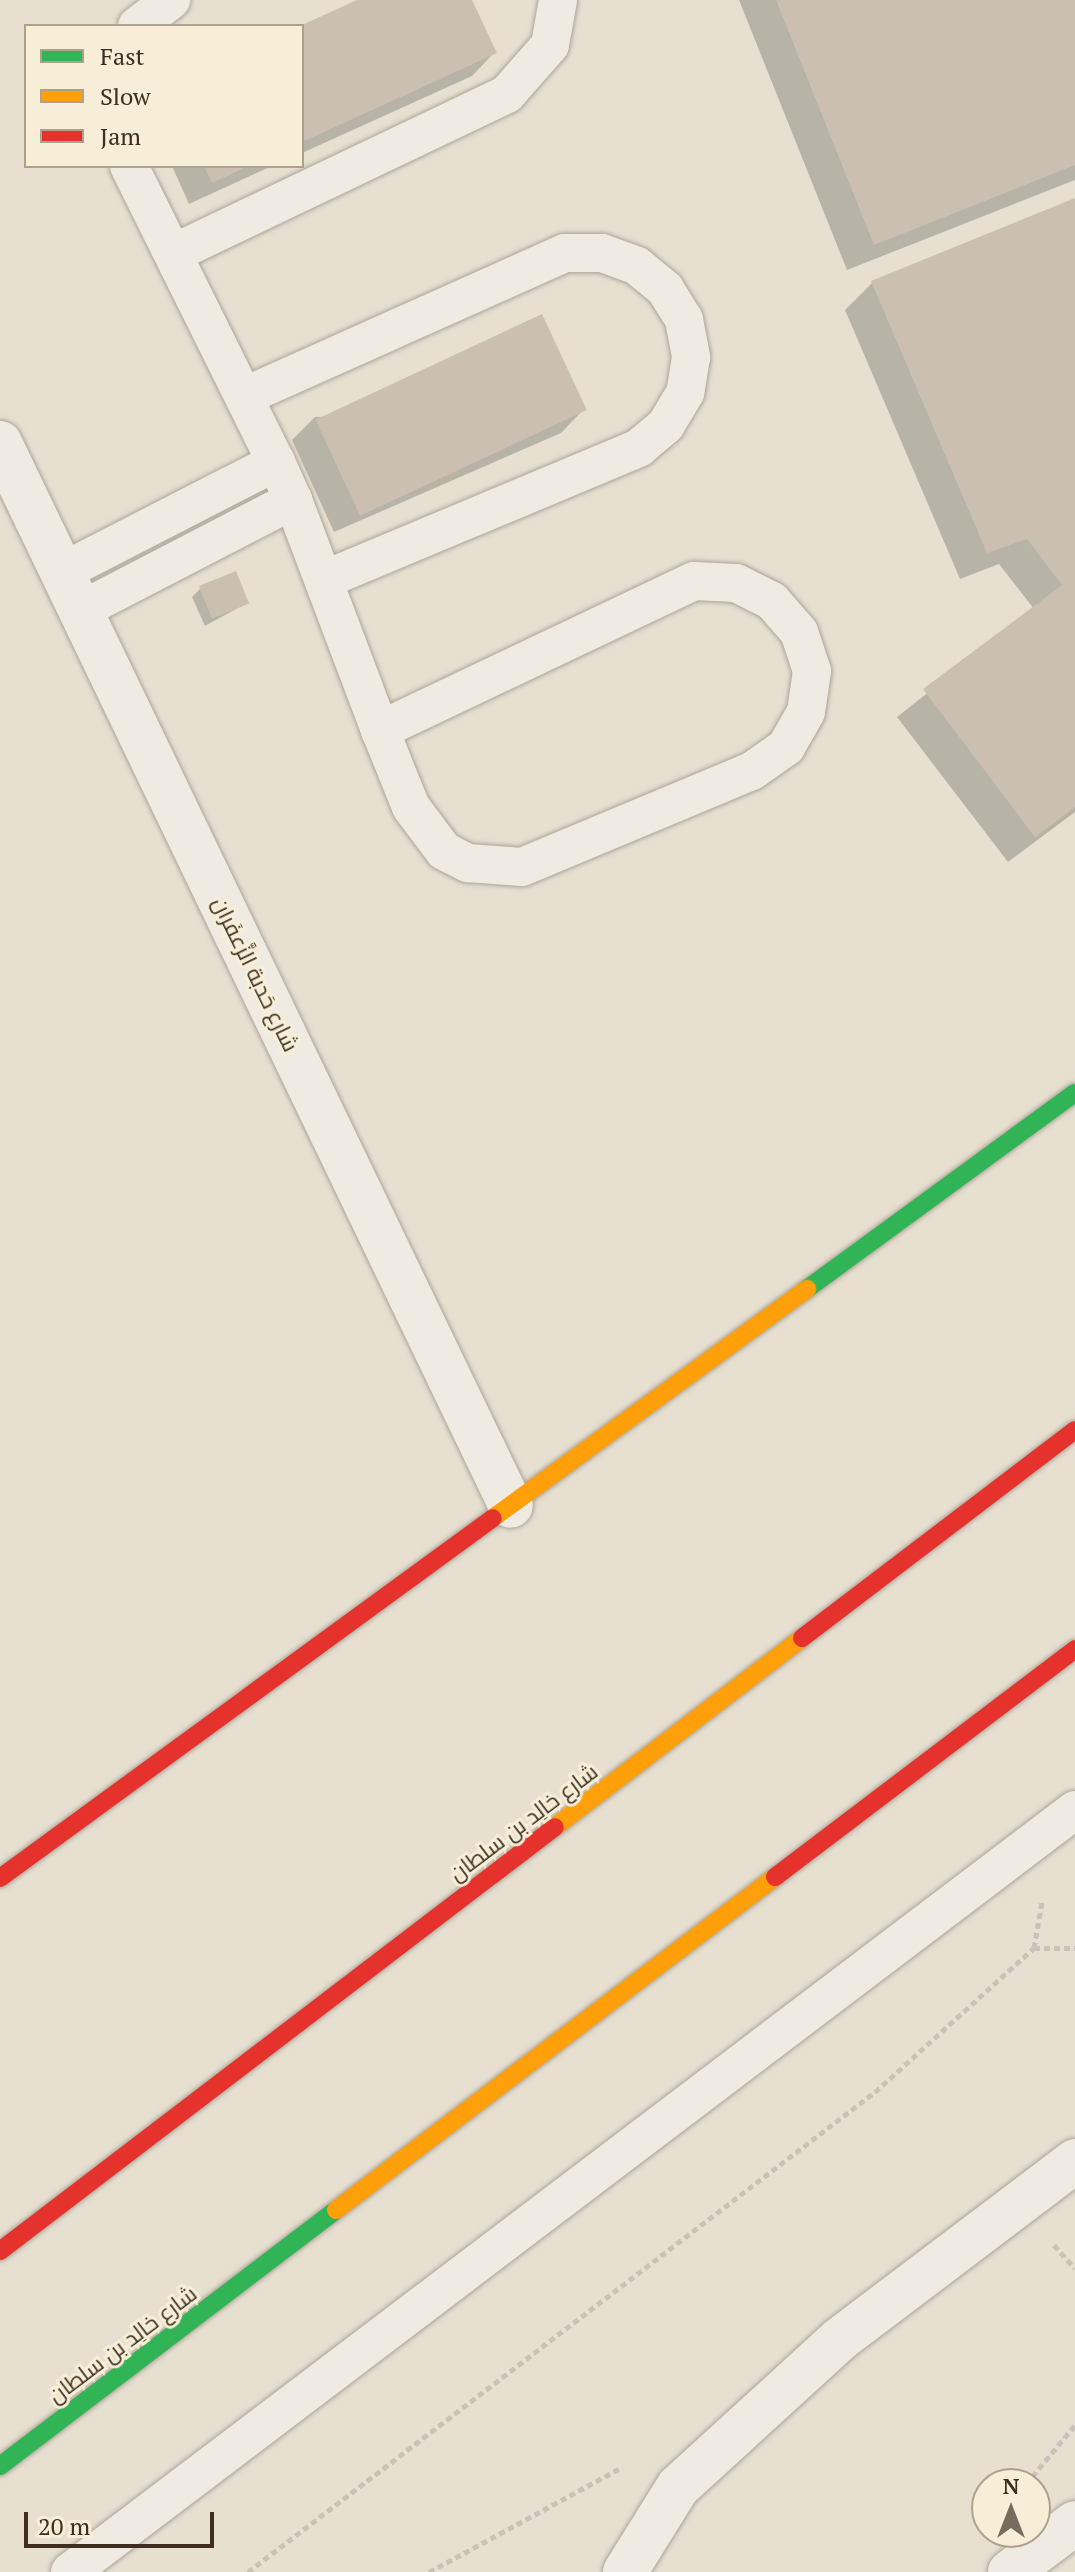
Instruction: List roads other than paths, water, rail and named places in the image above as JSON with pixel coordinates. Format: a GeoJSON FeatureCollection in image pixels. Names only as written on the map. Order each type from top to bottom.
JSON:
{"type":"FeatureCollection","features":[{"type":"Feature","properties":{"kind":"main road"},"geometry":{"type":"LineString","coordinates":[[0,1878],[1075,1093]]}},
{"type":"Feature","properties":{"kind":"main road","name":"شارع خالِد بن سلطان"},"geometry":{"type":"LineString","coordinates":[[0,2251],[1075,1430]]}},
{"type":"Feature","properties":{"kind":"main road","name":"شارع خالِد بن سلطان"},"geometry":{"type":"LineString","coordinates":[[0,2466],[1075,1649]]}},
{"type":"Feature","properties":{"kind":"street","name":"شارع حَدبة الزَّعفَران"},"geometry":{"type":"LineString","coordinates":[[0,443],[511,1506]]}},
{"type":"Feature","properties":{"kind":"street"},"geometry":{"type":"LineString","coordinates":[[625,2572],[678,2487],[840,2339],[1075,2161]]}},
{"type":"Feature","properties":{"kind":"street"},"geometry":{"type":"LineString","coordinates":[[1010,2572],[1075,2523]]}},
{"type":"Feature","properties":{"kind":"lane"},"geometry":{"type":"LineString","coordinates":[[140,24],[171,0]]}},
{"type":"Feature","properties":{"kind":"lane"},"geometry":{"type":"LineString","coordinates":[[174,253],[507,94],[550,45],[558,0]]}},
{"type":"Feature","properties":{"kind":"lane"},"geometry":{"type":"LineString","coordinates":[[130,168],[245,396],[293,500],[380,730],[411,807],[444,851],[468,863],[522,867],[752,771],[786,747],[806,712],[812,671],[799,632],[772,601],[736,583],[694,581],[380,730]]}},
{"type":"Feature","properties":{"kind":"lane"},"geometry":{"type":"LineString","coordinates":[[245,396],[565,253],[602,253],[637,266],[665,289],[684,320],[691,357],[685,393],[666,425],[639,448],[323,580]]}},
{"type":"Feature","properties":{"kind":"lane"},"geometry":{"type":"LineString","coordinates":[[72,591],[276,462]]}},
{"type":"Feature","properties":{"kind":"lane"},"geometry":{"type":"LineString","coordinates":[[72,591],[293,500]]}},
{"type":"Feature","properties":{"kind":"lane"},"geometry":{"type":"LineString","coordinates":[[70,2572],[1064,1821]]}}]}
